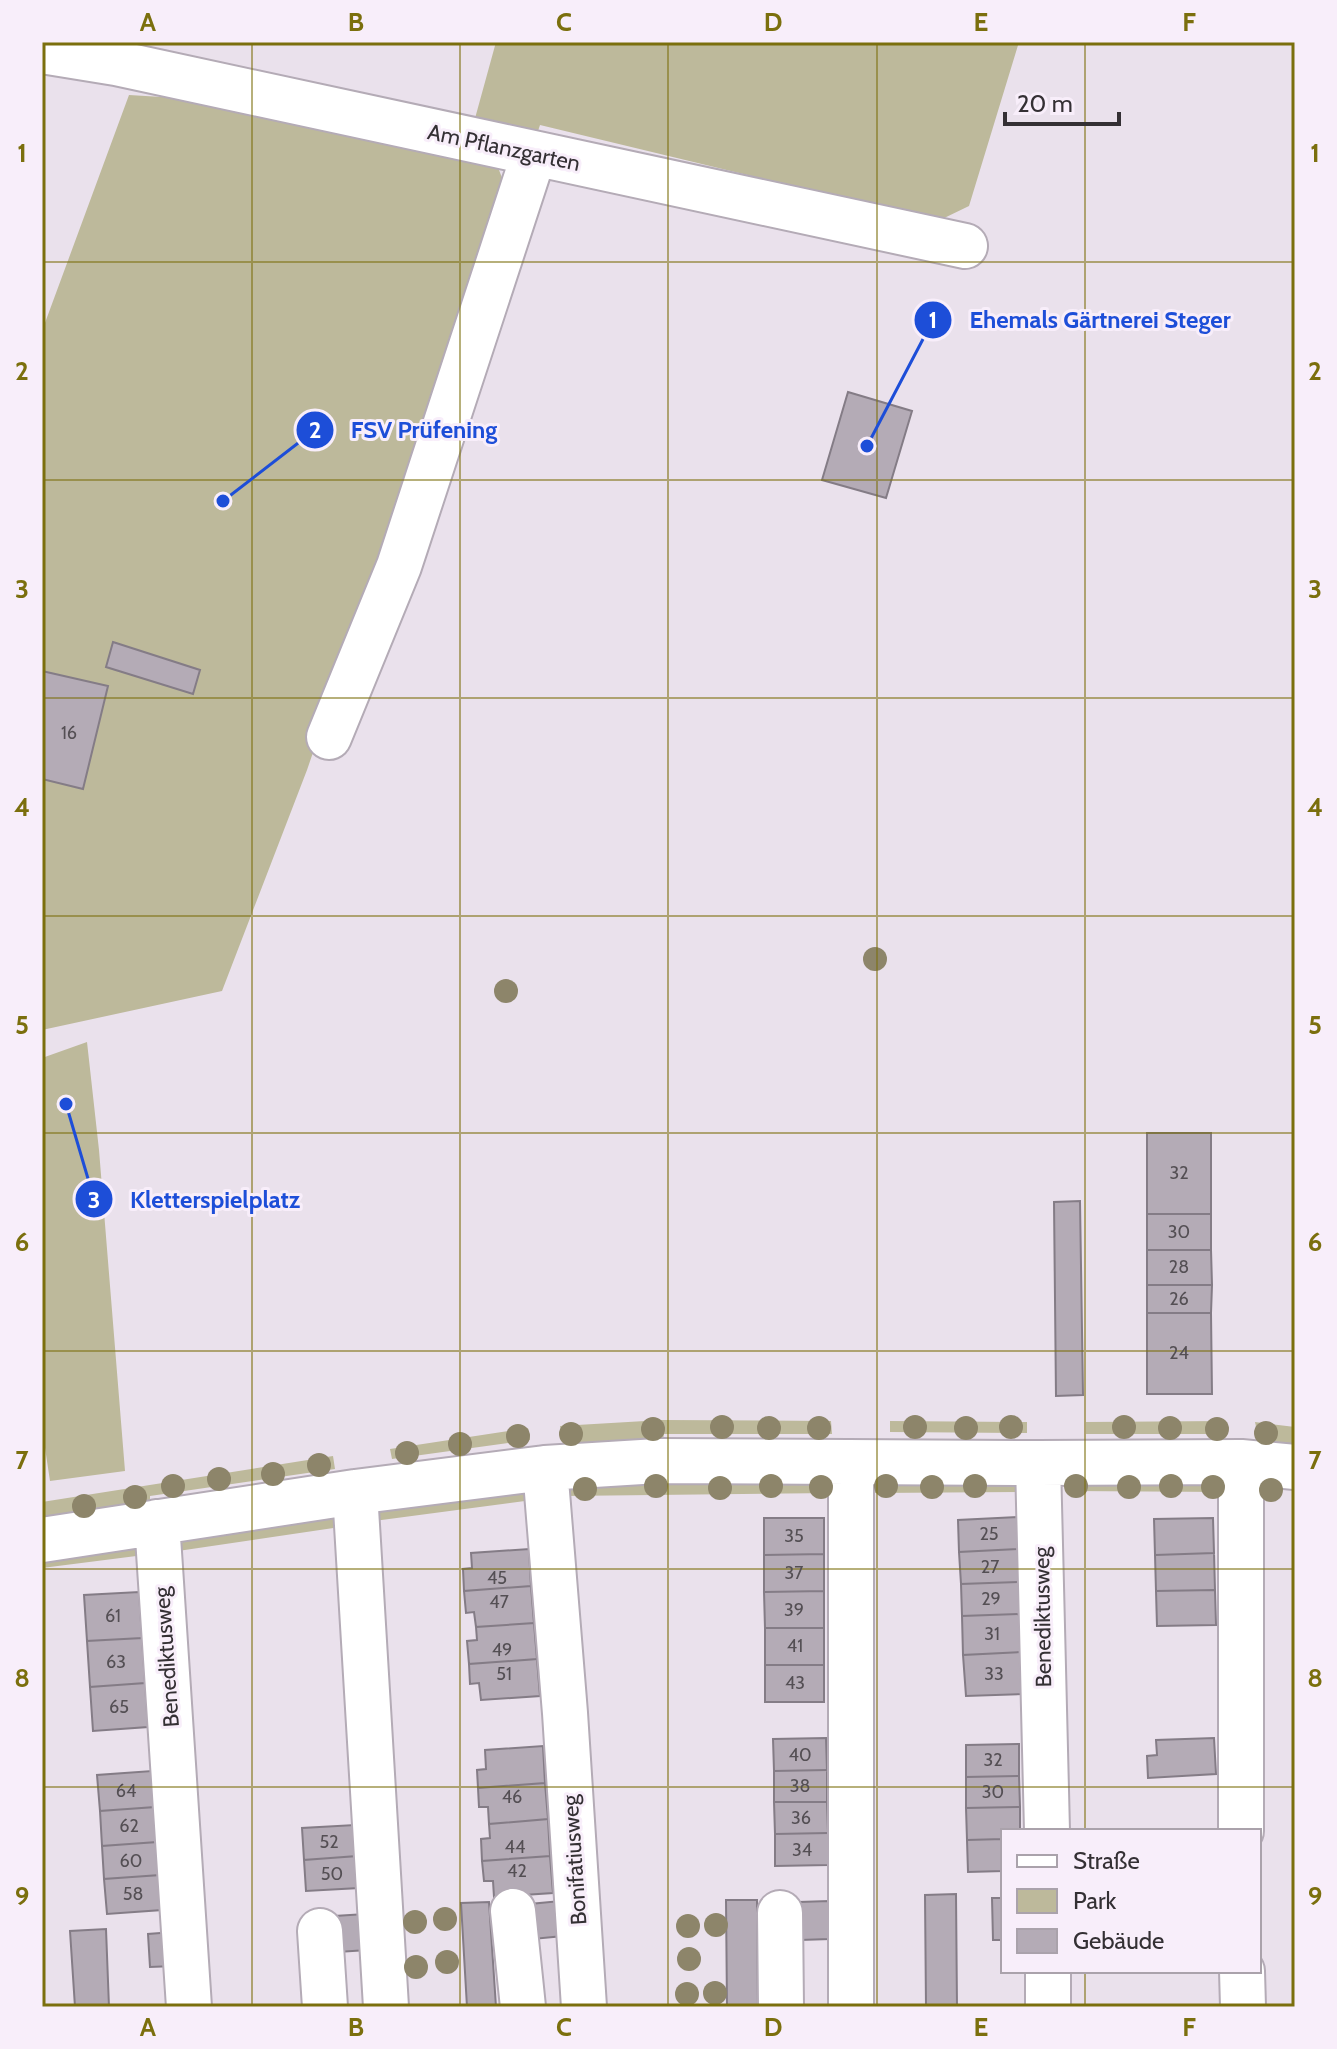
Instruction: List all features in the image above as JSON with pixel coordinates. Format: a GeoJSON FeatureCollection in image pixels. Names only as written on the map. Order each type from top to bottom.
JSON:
{"type":"FeatureCollection","features":[{"type":"Feature","properties":{"kind":"street","name":"Am Pflanzgarten"},"geometry":{"type":"LineString","coordinates":[[42,51],[116,63],[965,246]]}},
{"type":"Feature","properties":{"kind":"street"},"geometry":{"type":"LineString","coordinates":[[329,737],[399,566],[534,154]]}},
{"type":"Feature","properties":{"kind":"street"},"geometry":{"type":"LineString","coordinates":[[42,1540],[355,1492],[545,1468],[658,1461],[1241,1462],[1295,1467]]}},
{"type":"Feature","properties":{"kind":"street"},"geometry":{"type":"LineString","coordinates":[[851,1462],[851,2007]]}},
{"type":"Feature","properties":{"kind":"street"},"geometry":{"type":"LineString","coordinates":[[1241,1462],[1241,1829]]}},
{"type":"Feature","properties":{"kind":"street","name":"Benediktusweg"},"geometry":{"type":"LineString","coordinates":[[1038,1463],[1047,1829]]}},
{"type":"Feature","properties":{"kind":"street","name":"Bonifatiusweg"},"geometry":{"type":"LineString","coordinates":[[545,1468],[584,2007]]}},
{"type":"Feature","properties":{"kind":"street"},"geometry":{"type":"LineString","coordinates":[[355,1492],[386,2007]]}},
{"type":"Feature","properties":{"kind":"street","name":"Benediktusweg"},"geometry":{"type":"LineString","coordinates":[[157,1522],[189,2007]]}},
{"type":"Feature","properties":{"kind":"street"},"geometry":{"type":"LineString","coordinates":[[513,1911],[523,2007]]}},
{"type":"Feature","properties":{"kind":"street"},"geometry":{"type":"LineString","coordinates":[[780,1913],[781,2007]]}},
{"type":"Feature","properties":{"kind":"street"},"geometry":{"type":"LineString","coordinates":[[320,1931],[325,2007]]}},
{"type":"Feature","properties":{"kind":"street"},"geometry":{"type":"LineString","coordinates":[[1048,1973],[1048,2007]]}},
{"type":"Feature","properties":{"kind":"street"},"geometry":{"type":"LineString","coordinates":[[1242,1973],[1243,2007]]}},
{"type":"Feature","properties":{"kind":"green space"},"geometry":{"type":"Polygon","coordinates":[[[496,42],[1019,42],[969,206],[938,221],[540,125],[537,134],[474,122],[496,42]]]}},
{"type":"Feature","properties":{"kind":"green space"},"geometry":{"type":"Polygon","coordinates":[[[129,95],[228,101],[483,155],[499,170],[506,188],[307,770],[222,991],[42,1030],[42,331],[129,95]]]}},
{"type":"Feature","properties":{"kind":"green space"},"geometry":{"type":"Polygon","coordinates":[[[87,1042],[99,1150],[125,1471],[50,1481],[42,1428],[42,1058],[87,1042]]]}},
{"type":"Feature","properties":{"kind":"green space"},"geometry":{"type":"Polygon","coordinates":[[[662,1420],[831,1421],[832,1434],[664,1434],[662,1446],[566,1448],[560,1426],[662,1420]]]}},
{"type":"Feature","properties":{"kind":"green space"},"geometry":{"type":"Polygon","coordinates":[[[890,1421],[1027,1422],[1027,1433],[890,1432],[890,1421]]]}},
{"type":"Feature","properties":{"kind":"green space"},"geometry":{"type":"Polygon","coordinates":[[[1224,1421],[1225,1434],[1086,1434],[1086,1422],[1224,1421]]]}},
{"type":"Feature","properties":{"kind":"green space"},"geometry":{"type":"Polygon","coordinates":[[[1255,1422],[1295,1427],[1295,1451],[1262,1447],[1255,1422]]]}},
{"type":"Feature","properties":{"kind":"green space"},"geometry":{"type":"Polygon","coordinates":[[[528,1428],[530,1440],[392,1459],[390,1449],[528,1428]]]}},
{"type":"Feature","properties":{"kind":"green space"},"geometry":{"type":"Polygon","coordinates":[[[333,1456],[335,1469],[150,1496],[150,1506],[42,1524],[42,1502],[333,1456]]]}},
{"type":"Feature","properties":{"kind":"green space"},"geometry":{"type":"Polygon","coordinates":[[[1069,1479],[1225,1480],[1225,1492],[1069,1491],[1069,1479]]]}},
{"type":"Feature","properties":{"kind":"green space"},"geometry":{"type":"Polygon","coordinates":[[[834,1480],[834,1493],[565,1496],[572,1484],[834,1480]]]}},
{"type":"Feature","properties":{"kind":"green space"},"geometry":{"type":"Polygon","coordinates":[[[1027,1480],[1027,1492],[875,1493],[875,1481],[1027,1480]]]}},
{"type":"Feature","properties":{"kind":"green space"},"geometry":{"type":"Polygon","coordinates":[[[533,1488],[540,1499],[374,1521],[380,1508],[533,1488]]]}},
{"type":"Feature","properties":{"kind":"green space"},"geometry":{"type":"Polygon","coordinates":[[[339,1514],[347,1526],[178,1551],[185,1537],[339,1514]]]}},
{"type":"Feature","properties":{"kind":"green space"},"geometry":{"type":"Polygon","coordinates":[[[144,1541],[152,1554],[42,1568],[42,1558],[144,1541]]]}},
{"type":"Feature","properties":{"kind":"building"},"geometry":{"type":"Polygon","coordinates":[[[848,392],[912,411],[886,498],[822,480],[848,392]]]}},
{"type":"Feature","properties":{"kind":"building"},"geometry":{"type":"Polygon","coordinates":[[[113,642],[200,670],[193,694],[106,667],[113,642]]]}},
{"type":"Feature","properties":{"kind":"building"},"geometry":{"type":"Polygon","coordinates":[[[42,671],[108,686],[83,789],[42,779],[42,671]]]}},
{"type":"Feature","properties":{"kind":"building"},"geometry":{"type":"Polygon","coordinates":[[[1147,1133],[1211,1133],[1211,1214],[1147,1214],[1147,1133]]]}},
{"type":"Feature","properties":{"kind":"building"},"geometry":{"type":"Polygon","coordinates":[[[1080,1201],[1083,1395],[1056,1396],[1054,1202],[1080,1201]]]}},
{"type":"Feature","properties":{"kind":"building"},"geometry":{"type":"Polygon","coordinates":[[[1147,1214],[1211,1214],[1211,1250],[1147,1250],[1147,1214]]]}},
{"type":"Feature","properties":{"kind":"building"},"geometry":{"type":"Polygon","coordinates":[[[1147,1250],[1211,1250],[1212,1285],[1147,1285],[1147,1250]]]}},
{"type":"Feature","properties":{"kind":"building"},"geometry":{"type":"Polygon","coordinates":[[[1147,1285],[1212,1285],[1211,1313],[1147,1313],[1147,1285]]]}},
{"type":"Feature","properties":{"kind":"building"},"geometry":{"type":"Polygon","coordinates":[[[1147,1313],[1211,1313],[1212,1394],[1147,1394],[1147,1313]]]}},
{"type":"Feature","properties":{"kind":"building"},"geometry":{"type":"Polygon","coordinates":[[[1018,1517],[1019,1549],[959,1552],[958,1520],[1018,1517]]]}},
{"type":"Feature","properties":{"kind":"building"},"geometry":{"type":"Polygon","coordinates":[[[764,1518],[824,1518],[824,1554],[764,1555],[764,1518]]]}},
{"type":"Feature","properties":{"kind":"building"},"geometry":{"type":"Polygon","coordinates":[[[1213,1518],[1214,1553],[1155,1555],[1154,1519],[1213,1518]]]}},
{"type":"Feature","properties":{"kind":"building"},"geometry":{"type":"Polygon","coordinates":[[[529,1549],[531,1586],[464,1591],[463,1569],[472,1568],[471,1553],[529,1549]]]}},
{"type":"Feature","properties":{"kind":"building"},"geometry":{"type":"Polygon","coordinates":[[[1019,1549],[1020,1582],[961,1584],[959,1552],[1019,1549]]]}},
{"type":"Feature","properties":{"kind":"building"},"geometry":{"type":"Polygon","coordinates":[[[1214,1553],[1215,1590],[1156,1591],[1155,1555],[1214,1553]]]}},
{"type":"Feature","properties":{"kind":"building"},"geometry":{"type":"Polygon","coordinates":[[[824,1554],[824,1591],[764,1592],[764,1555],[824,1554]]]}},
{"type":"Feature","properties":{"kind":"building"},"geometry":{"type":"Polygon","coordinates":[[[1020,1582],[1021,1614],[962,1616],[961,1584],[1020,1582]]]}},
{"type":"Feature","properties":{"kind":"building"},"geometry":{"type":"Polygon","coordinates":[[[531,1586],[534,1623],[476,1627],[474,1612],[466,1613],[464,1591],[531,1586]]]}},
{"type":"Feature","properties":{"kind":"building"},"geometry":{"type":"Polygon","coordinates":[[[1215,1590],[1216,1625],[1157,1626],[1156,1591],[1215,1590]]]}},
{"type":"Feature","properties":{"kind":"building"},"geometry":{"type":"Polygon","coordinates":[[[824,1591],[824,1628],[765,1628],[764,1592],[824,1591]]]}},
{"type":"Feature","properties":{"kind":"building"},"geometry":{"type":"Polygon","coordinates":[[[139,1592],[142,1638],[87,1641],[84,1595],[139,1592]]]}},
{"type":"Feature","properties":{"kind":"building"},"geometry":{"type":"Polygon","coordinates":[[[1021,1614],[1023,1652],[963,1655],[962,1616],[1021,1614]]]}},
{"type":"Feature","properties":{"kind":"building"},"geometry":{"type":"Polygon","coordinates":[[[534,1623],[537,1659],[469,1664],[467,1641],[477,1640],[476,1627],[534,1623]]]}},
{"type":"Feature","properties":{"kind":"building"},"geometry":{"type":"Polygon","coordinates":[[[765,1628],[824,1628],[824,1665],[765,1665],[765,1628]]]}},
{"type":"Feature","properties":{"kind":"building"},"geometry":{"type":"Polygon","coordinates":[[[142,1638],[145,1683],[90,1687],[87,1641],[142,1638]]]}},
{"type":"Feature","properties":{"kind":"building"},"geometry":{"type":"Polygon","coordinates":[[[1023,1652],[1024,1694],[966,1696],[963,1655],[1023,1652]]]}},
{"type":"Feature","properties":{"kind":"building"},"geometry":{"type":"Polygon","coordinates":[[[537,1659],[540,1696],[481,1700],[479,1683],[470,1684],[469,1664],[537,1659]]]}},
{"type":"Feature","properties":{"kind":"building"},"geometry":{"type":"Polygon","coordinates":[[[765,1665],[824,1665],[824,1702],[765,1702],[765,1665]]]}},
{"type":"Feature","properties":{"kind":"building"},"geometry":{"type":"Polygon","coordinates":[[[145,1683],[148,1727],[93,1731],[90,1687],[145,1683]]]}},
{"type":"Feature","properties":{"kind":"building"},"geometry":{"type":"Polygon","coordinates":[[[826,1738],[827,1770],[774,1771],[773,1739],[826,1738]]]}},
{"type":"Feature","properties":{"kind":"building"},"geometry":{"type":"Polygon","coordinates":[[[1214,1738],[1216,1774],[1148,1778],[1147,1756],[1157,1755],[1156,1740],[1214,1738]]]}},
{"type":"Feature","properties":{"kind":"building"},"geometry":{"type":"Polygon","coordinates":[[[1019,1744],[1019,1776],[966,1777],[966,1745],[1019,1744]]]}},
{"type":"Feature","properties":{"kind":"building"},"geometry":{"type":"Polygon","coordinates":[[[543,1746],[545,1783],[478,1788],[477,1770],[486,1769],[485,1750],[543,1746]]]}},
{"type":"Feature","properties":{"kind":"building"},"geometry":{"type":"Polygon","coordinates":[[[827,1770],[827,1802],[774,1802],[774,1771],[827,1770]]]}},
{"type":"Feature","properties":{"kind":"building"},"geometry":{"type":"Polygon","coordinates":[[[152,1771],[155,1807],[100,1811],[97,1775],[152,1771]]]}},
{"type":"Feature","properties":{"kind":"building"},"geometry":{"type":"Polygon","coordinates":[[[1019,1776],[1020,1807],[966,1808],[966,1777],[1019,1776]]]}},
{"type":"Feature","properties":{"kind":"building"},"geometry":{"type":"Polygon","coordinates":[[[545,1783],[548,1819],[489,1824],[488,1807],[479,1807],[478,1788],[545,1783]]]}},
{"type":"Feature","properties":{"kind":"building"},"geometry":{"type":"Polygon","coordinates":[[[774,1802],[827,1802],[828,1833],[775,1834],[774,1802]]]}},
{"type":"Feature","properties":{"kind":"building"},"geometry":{"type":"Polygon","coordinates":[[[155,1807],[157,1842],[102,1846],[100,1811],[155,1807]]]}},
{"type":"Feature","properties":{"kind":"building"},"geometry":{"type":"Polygon","coordinates":[[[1020,1807],[1020,1829],[1001,1829],[1001,1839],[967,1840],[966,1808],[1020,1807]]]}},
{"type":"Feature","properties":{"kind":"building"},"geometry":{"type":"Polygon","coordinates":[[[548,1819],[550,1856],[482,1861],[481,1839],[490,1838],[489,1824],[548,1819]]]}},
{"type":"Feature","properties":{"kind":"building"},"geometry":{"type":"Polygon","coordinates":[[[355,1825],[357,1856],[304,1860],[302,1828],[355,1825]]]}},
{"type":"Feature","properties":{"kind":"building"},"geometry":{"type":"Polygon","coordinates":[[[828,1833],[828,1865],[775,1866],[775,1834],[828,1833]]]}},
{"type":"Feature","properties":{"kind":"building"},"geometry":{"type":"Polygon","coordinates":[[[1001,1839],[1001,1871],[968,1872],[967,1840],[1001,1839]]]}},
{"type":"Feature","properties":{"kind":"building"},"geometry":{"type":"Polygon","coordinates":[[[157,1842],[160,1875],[104,1879],[102,1846],[157,1842]]]}},
{"type":"Feature","properties":{"kind":"building"},"geometry":{"type":"Polygon","coordinates":[[[357,1856],[359,1888],[306,1891],[304,1860],[357,1856]]]}},
{"type":"Feature","properties":{"kind":"building"},"geometry":{"type":"Polygon","coordinates":[[[550,1856],[553,1893],[494,1897],[493,1881],[484,1881],[482,1861],[550,1856]]]}},
{"type":"Feature","properties":{"kind":"building"},"geometry":{"type":"Polygon","coordinates":[[[160,1875],[162,1910],[107,1914],[104,1879],[160,1875]]]}},
{"type":"Feature","properties":{"kind":"building"},"geometry":{"type":"Polygon","coordinates":[[[956,1894],[957,2007],[926,2007],[925,1895],[956,1894]]]}},
{"type":"Feature","properties":{"kind":"building"},"geometry":{"type":"Polygon","coordinates":[[[992,1898],[1001,1898],[1001,1940],[993,1940],[992,1898]]]}},
{"type":"Feature","properties":{"kind":"building"},"geometry":{"type":"Polygon","coordinates":[[[726,1900],[757,1900],[758,2007],[727,2007],[726,1900]]]}},
{"type":"Feature","properties":{"kind":"building"},"geometry":{"type":"Polygon","coordinates":[[[560,1901],[563,1936],[533,1939],[530,1904],[560,1901]]]}},
{"type":"Feature","properties":{"kind":"building"},"geometry":{"type":"Polygon","coordinates":[[[829,1901],[830,1939],[800,1940],[799,1902],[829,1901]]]}},
{"type":"Feature","properties":{"kind":"building"},"geometry":{"type":"Polygon","coordinates":[[[489,1902],[496,2007],[467,2007],[461,1903],[489,1902]]]}},
{"type":"Feature","properties":{"kind":"building"},"geometry":{"type":"Polygon","coordinates":[[[365,1914],[367,1950],[338,1952],[335,1916],[365,1914]]]}},
{"type":"Feature","properties":{"kind":"building"},"geometry":{"type":"Polygon","coordinates":[[[106,1929],[109,2007],[75,2007],[70,1931],[106,1929]]]}},
{"type":"Feature","properties":{"kind":"building"},"geometry":{"type":"Polygon","coordinates":[[[173,1932],[174,1966],[150,1967],[148,1934],[173,1932]]]}},
{"type":"Feature","properties":{"kind":"place","name":"Ehemals Gärtnerei Steger"},"geometry":{"type":"Point","coordinates":[867,446]}},
{"type":"Feature","properties":{"kind":"place","name":"FSV Prüfening"},"geometry":{"type":"Point","coordinates":[223,501]}},
{"type":"Feature","properties":{"kind":"place","name":"Kletterspielplatz"},"geometry":{"type":"Point","coordinates":[66,1104]}}]}
